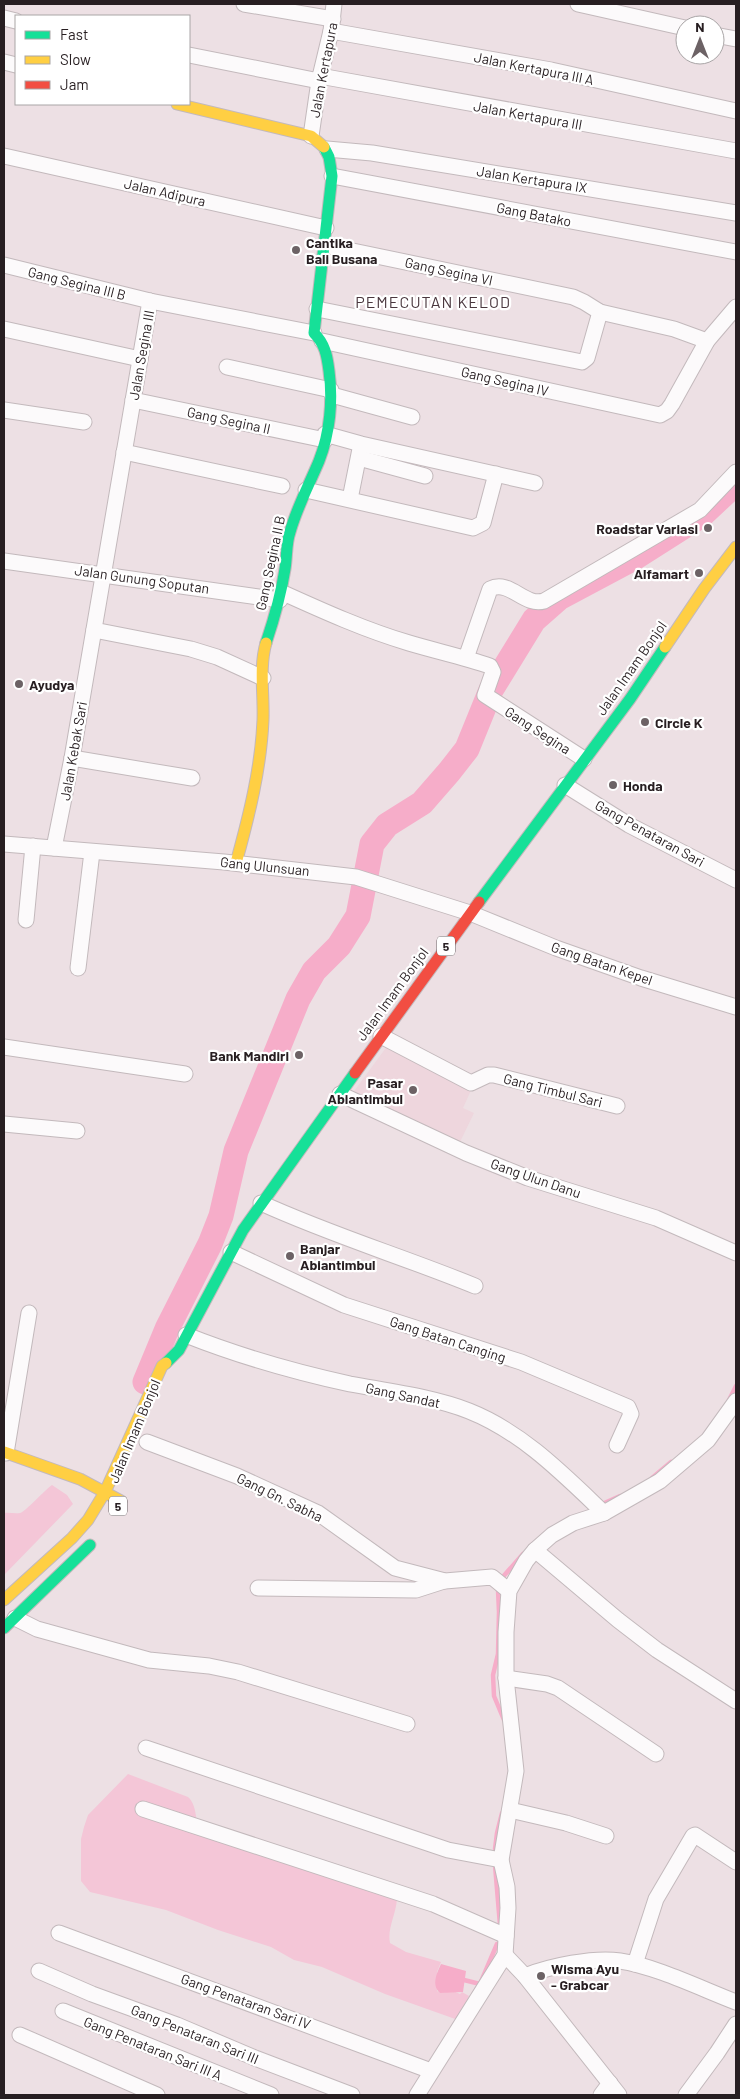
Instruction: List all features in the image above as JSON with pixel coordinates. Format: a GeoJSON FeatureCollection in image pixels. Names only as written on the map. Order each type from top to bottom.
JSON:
{"type":"FeatureCollection","features":[{"type":"Feature","properties":{"kind":"main road"},"geometry":{"type":"LineString","coordinates":[[181,105],[312,136],[328,149]]}},
{"type":"Feature","properties":{"kind":"main road","name":"Gang Segina II B"},"geometry":{"type":"LineString","coordinates":[[236,863],[249,815],[257,770],[263,721],[265,648],[280,596],[288,554],[289,534],[315,472],[325,437],[331,392],[329,363],[318,337],[316,309],[332,176],[331,158],[328,149]]}},
{"type":"Feature","properties":{"kind":"main road","name":"Jalan Imam Bonjol"},"geometry":{"type":"LineString","coordinates":[[176,1370],[179,1350],[186,1335],[231,1252],[261,1202],[340,1094],[357,1067],[616,718],[697,598],[734,553]]}},
{"type":"Feature","properties":{"kind":"main road","name":"Jalan Imam Bonjol"},"geometry":{"type":"LineString","coordinates":[[4,1600],[72,1538],[88,1520],[105,1492],[162,1366],[179,1350]]}},
{"type":"Feature","properties":{"kind":"main road"},"geometry":{"type":"LineString","coordinates":[[5,1453],[62,1471],[121,1500]]}},
{"type":"Feature","properties":{"kind":"main road"},"geometry":{"type":"LineString","coordinates":[[4,1628],[99,1536]]}},
{"type":"Feature","properties":{"kind":"street","name":"Jalan Kertapura III A"},"geometry":{"type":"LineString","coordinates":[[244,4],[332,25],[551,70],[736,111]]}},
{"type":"Feature","properties":{"kind":"street","name":"Jalan Kertapura"},"geometry":{"type":"LineString","coordinates":[[312,136],[319,79],[332,25],[334,4]]}},
{"type":"Feature","properties":{"kind":"street"},"geometry":{"type":"LineString","coordinates":[[578,4],[597,6],[675,26]]}},
{"type":"Feature","properties":{"kind":"street","name":"Jalan Kertapura III"},"geometry":{"type":"LineString","coordinates":[[190,55],[736,151]]}},
{"type":"Feature","properties":{"kind":"street","name":"Jalan Kertapura IX"},"geometry":{"type":"LineString","coordinates":[[328,149],[372,153],[736,213]]}},
{"type":"Feature","properties":{"kind":"street","name":"Jalan Adipura"},"geometry":{"type":"LineString","coordinates":[[4,156],[326,228]]}},
{"type":"Feature","properties":{"kind":"street","name":"Gang Batako"},"geometry":{"type":"LineString","coordinates":[[332,176],[736,252]]}},
{"type":"Feature","properties":{"kind":"street","name":"Gang Segina VI"},"geometry":{"type":"LineString","coordinates":[[324,245],[566,295],[579,299],[600,312],[674,329],[707,341]]}},
{"type":"Feature","properties":{"kind":"street","name":"Gang Segina III B"},"geometry":{"type":"LineString","coordinates":[[4,265],[150,301]]}},
{"type":"Feature","properties":{"kind":"street","name":"Jalan Segina III"},"geometry":{"type":"LineString","coordinates":[[104,574],[150,301],[318,337]]}},
{"type":"Feature","properties":{"kind":"street"},"geometry":{"type":"LineString","coordinates":[[707,341],[736,307]]}},
{"type":"Feature","properties":{"kind":"street"},"geometry":{"type":"LineString","coordinates":[[316,309],[582,362],[587,358],[600,312]]}},
{"type":"Feature","properties":{"kind":"street"},"geometry":{"type":"LineString","coordinates":[[4,330],[140,359]]}},
{"type":"Feature","properties":{"kind":"street","name":"Gang Segina IV"},"geometry":{"type":"LineString","coordinates":[[318,337],[652,415],[660,415],[667,411],[707,341]]}},
{"type":"Feature","properties":{"kind":"street"},"geometry":{"type":"LineString","coordinates":[[227,367],[331,392],[412,417]]}},
{"type":"Feature","properties":{"kind":"street","name":"Gang Segina II"},"geometry":{"type":"LineString","coordinates":[[133,400],[325,437],[360,451]]}},
{"type":"Feature","properties":{"kind":"street"},"geometry":{"type":"LineString","coordinates":[[4,410],[84,422]]}},
{"type":"Feature","properties":{"kind":"street"},"geometry":{"type":"LineString","coordinates":[[360,451],[496,474],[535,483]]}},
{"type":"Feature","properties":{"kind":"street"},"geometry":{"type":"LineString","coordinates":[[360,451],[425,476]]}},
{"type":"Feature","properties":{"kind":"street"},"geometry":{"type":"LineString","coordinates":[[350,499],[360,451]]}},
{"type":"Feature","properties":{"kind":"street"},"geometry":{"type":"LineString","coordinates":[[124,452],[282,486]]}},
{"type":"Feature","properties":{"kind":"street"},"geometry":{"type":"LineString","coordinates":[[466,658],[490,589],[503,586],[531,602],[544,601],[590,572],[700,510],[736,472]]}},
{"type":"Feature","properties":{"kind":"street"},"geometry":{"type":"LineString","coordinates":[[306,490],[473,528],[483,523],[496,474]]}},
{"type":"Feature","properties":{"kind":"street","name":"Jalan Gunung Soputan"},"geometry":{"type":"LineString","coordinates":[[4,561],[280,596],[410,644],[490,666],[493,669],[489,698]]}},
{"type":"Feature","properties":{"kind":"street","name":"Jalan Kebak Sari"},"geometry":{"type":"LineString","coordinates":[[54,848],[72,758],[104,574]]}},
{"type":"Feature","properties":{"kind":"street"},"geometry":{"type":"LineString","coordinates":[[94,630],[191,649],[216,657],[263,678]]}},
{"type":"Feature","properties":{"kind":"street","name":"Gang Segina"},"geometry":{"type":"LineString","coordinates":[[489,698],[584,759]]}},
{"type":"Feature","properties":{"kind":"street"},"geometry":{"type":"LineString","coordinates":[[72,758],[192,778]]}},
{"type":"Feature","properties":{"kind":"street","name":"Gang Penataran Sari"},"geometry":{"type":"LineString","coordinates":[[565,785],[629,825],[734,874]]}},
{"type":"Feature","properties":{"kind":"street"},"geometry":{"type":"LineString","coordinates":[[4,844],[54,848]]}},
{"type":"Feature","properties":{"kind":"street"},"geometry":{"type":"LineString","coordinates":[[26,920],[33,846]]}},
{"type":"Feature","properties":{"kind":"street","name":"Gang Ulunsuan"},"geometry":{"type":"LineString","coordinates":[[54,848],[236,863],[356,877],[470,913]]}},
{"type":"Feature","properties":{"kind":"street"},"geometry":{"type":"LineString","coordinates":[[78,968],[92,852]]}},
{"type":"Feature","properties":{"kind":"street","name":"Gang Batan Kepel"},"geometry":{"type":"LineString","coordinates":[[470,913],[556,948],[632,975],[736,1006]]}},
{"type":"Feature","properties":{"kind":"street","name":"Gang Timbul Sari"},"geometry":{"type":"LineString","coordinates":[[381,1036],[471,1083],[488,1075],[494,1075],[617,1106]]}},
{"type":"Feature","properties":{"kind":"street"},"geometry":{"type":"LineString","coordinates":[[4,1047],[185,1074]]}},
{"type":"Feature","properties":{"kind":"street","name":"Gang Ulun Danu"},"geometry":{"type":"LineString","coordinates":[[340,1094],[466,1153],[528,1178],[656,1218],[736,1253]]}},
{"type":"Feature","properties":{"kind":"street"},"geometry":{"type":"LineString","coordinates":[[4,1124],[77,1131]]}},
{"type":"Feature","properties":{"kind":"street"},"geometry":{"type":"LineString","coordinates":[[261,1202],[322,1230],[475,1286]]}},
{"type":"Feature","properties":{"kind":"street","name":"Gang Batan Canging"},"geometry":{"type":"LineString","coordinates":[[231,1252],[344,1305],[521,1362],[628,1407],[631,1414],[617,1445]]}},
{"type":"Feature","properties":{"kind":"street"},"geometry":{"type":"LineString","coordinates":[[5,1453],[29,1313]]}},
{"type":"Feature","properties":{"kind":"street","name":"Gang Sandat"},"geometry":{"type":"LineString","coordinates":[[186,1335],[217,1347],[322,1377],[468,1410],[493,1422],[541,1454],[598,1508]]}},
{"type":"Feature","properties":{"kind":"street"},"geometry":{"type":"LineString","coordinates":[[416,2095],[505,1955],[507,1887],[501,1860],[516,1771],[506,1678],[507,1590],[534,1550],[552,1535],[598,1508],[643,1492],[680,1466],[708,1440],[736,1401]]}},
{"type":"Feature","properties":{"kind":"street","name":"Gang Gn. Sabha"},"geometry":{"type":"LineString","coordinates":[[147,1442],[237,1476],[318,1513],[395,1568],[446,1581],[492,1577],[507,1590]]}},
{"type":"Feature","properties":{"kind":"street"},"geometry":{"type":"LineString","coordinates":[[534,1550],[657,1650],[736,1701]]}},
{"type":"Feature","properties":{"kind":"street"},"geometry":{"type":"LineString","coordinates":[[258,1588],[416,1590],[446,1581]]}},
{"type":"Feature","properties":{"kind":"street"},"geometry":{"type":"LineString","coordinates":[[15,1618],[37,1628],[149,1660],[209,1666],[238,1672],[407,1724]]}},
{"type":"Feature","properties":{"kind":"street"},"geometry":{"type":"LineString","coordinates":[[506,1678],[547,1684],[558,1688],[656,1754]]}},
{"type":"Feature","properties":{"kind":"street"},"geometry":{"type":"LineString","coordinates":[[146,1748],[448,1850],[501,1860]]}},
{"type":"Feature","properties":{"kind":"street"},"geometry":{"type":"LineString","coordinates":[[143,1809],[433,1904],[506,1936]]}},
{"type":"Feature","properties":{"kind":"street"},"geometry":{"type":"LineString","coordinates":[[510,1810],[566,1823],[606,1836]]}},
{"type":"Feature","properties":{"kind":"street"},"geometry":{"type":"LineString","coordinates":[[635,1964],[656,1900],[693,1836],[695,1834],[736,1862]]}},
{"type":"Feature","properties":{"kind":"street","name":"Gang Penataran Sari IV"},"geometry":{"type":"LineString","coordinates":[[59,1933],[431,2072]]}},
{"type":"Feature","properties":{"kind":"street"},"geometry":{"type":"LineString","coordinates":[[505,1955],[525,1976],[605,2089],[619,2095]]}},
{"type":"Feature","properties":{"kind":"street"},"geometry":{"type":"LineString","coordinates":[[525,1976],[543,1969],[605,1960],[618,1960],[635,1964],[736,2002]]}},
{"type":"Feature","properties":{"kind":"street","name":"Gang Penataran Sari III"},"geometry":{"type":"LineString","coordinates":[[39,1971],[92,1994],[177,2025],[255,2058],[352,2095]]}},
{"type":"Feature","properties":{"kind":"street","name":"Gang Penataran Sari III A"},"geometry":{"type":"LineString","coordinates":[[63,2011],[271,2095]]}},
{"type":"Feature","properties":{"kind":"street"},"geometry":{"type":"LineString","coordinates":[[686,2095],[736,2024]]}},
{"type":"Feature","properties":{"kind":"street"},"geometry":{"type":"LineString","coordinates":[[20,2035],[157,2095]]}},
{"type":"Feature","properties":{"kind":"shaded area","name":"Pasar Abiantimbul"},"geometry":{"type":"Polygon","coordinates":[[[388,1045],[473,1086],[463,1108],[474,1113],[460,1142],[352,1094],[388,1045]]]}},
{"type":"Feature","properties":{"kind":"shaded area"},"geometry":{"type":"Polygon","coordinates":[[[52,1485],[67,1495],[73,1504],[4,1575],[4,1513],[22,1512],[52,1485]]]}},
{"type":"Feature","properties":{"kind":"shaded area"},"geometry":{"type":"Polygon","coordinates":[[[128,1774],[188,1797],[195,1809],[198,1832],[397,1899],[389,1938],[390,1943],[406,1952],[441,1962],[437,1972],[437,1991],[440,1993],[453,1991],[460,1994],[462,1992],[469,1996],[458,2020],[385,1994],[322,1967],[294,1960],[271,1947],[218,1930],[166,1910],[90,1892],[81,1881],[81,1839],[84,1827],[88,1815],[128,1774]]]}},
{"type":"Feature","properties":{"kind":"shaded area"},"geometry":{"type":"Polygon","coordinates":[[[441,1964],[466,1971],[463,1992],[440,1993],[437,1990],[435,1983],[441,1964]]]}},
{"type":"Feature","properties":{"kind":"waterway"},"geometry":{"type":"LineString","coordinates":[[145,1382],[167,1329],[210,1244],[221,1216],[236,1151],[298,999],[314,971],[339,946],[358,916],[372,844],[387,825],[422,803],[467,749],[491,690],[534,620],[559,598],[636,557],[702,515],[736,483]]}},
{"type":"Feature","properties":{"kind":"waterway"},"geometry":{"type":"LineString","coordinates":[[729,1400],[736,1386]]}},
{"type":"Feature","properties":{"kind":"waterway"},"geometry":{"type":"LineString","coordinates":[[652,1478],[671,1462]]}},
{"type":"Feature","properties":{"kind":"waterway"},"geometry":{"type":"LineString","coordinates":[[600,1505],[620,1496]]}},
{"type":"Feature","properties":{"kind":"waterway"},"geometry":{"type":"LineString","coordinates":[[504,1720],[494,1696],[493,1675],[498,1654],[498,1590],[501,1579],[523,1554]]}},
{"type":"Feature","properties":{"kind":"waterway"},"geometry":{"type":"LineString","coordinates":[[495,1849],[502,1813]]}},
{"type":"Feature","properties":{"kind":"waterway"},"geometry":{"type":"LineString","coordinates":[[495,1865],[500,1925]]}},
{"type":"Feature","properties":{"kind":"waterway"},"geometry":{"type":"LineString","coordinates":[[464,1980],[480,1984],[497,1944]]}},
{"type":"Feature","properties":{"kind":"traffic: fast"},"geometry":{"type":"LineString","coordinates":[[266,643],[281,588],[289,536],[296,514],[323,450],[330,416],[331,393],[327,360],[325,350],[314,333],[332,176],[329,157],[324,147]]}},
{"type":"Feature","properties":{"kind":"traffic: fast"},"geometry":{"type":"LineString","coordinates":[[479,902],[630,699],[665,647]]}},
{"type":"Feature","properties":{"kind":"traffic: fast"},"geometry":{"type":"LineString","coordinates":[[166,1363],[179,1350],[243,1230],[355,1073]]}},
{"type":"Feature","properties":{"kind":"traffic: fast"},"geometry":{"type":"LineString","coordinates":[[4,1628],[90,1545]]}},
{"type":"Feature","properties":{"kind":"traffic: slow"},"geometry":{"type":"LineString","coordinates":[[181,105],[311,136],[324,147]]}},
{"type":"Feature","properties":{"kind":"traffic: slow"},"geometry":{"type":"LineString","coordinates":[[665,647],[704,589],[736,547]]}},
{"type":"Feature","properties":{"kind":"traffic: slow"},"geometry":{"type":"LineString","coordinates":[[236,863],[250,810],[260,756],[263,720],[263,662],[266,643]]}},
{"type":"Feature","properties":{"kind":"traffic: slow"},"geometry":{"type":"LineString","coordinates":[[4,1600],[72,1538],[88,1520],[105,1492],[162,1366],[166,1363]]}},
{"type":"Feature","properties":{"kind":"traffic: slow"},"geometry":{"type":"LineString","coordinates":[[4,1452],[80,1479],[121,1501]]}},
{"type":"Feature","properties":{"kind":"traffic: jam"},"geometry":{"type":"LineString","coordinates":[[355,1073],[479,902]]}},
{"type":"Feature","properties":{"kind":"place","name":"Cantika Bali Busana"},"geometry":{"type":"Point","coordinates":[296,250]}},
{"type":"Feature","properties":{"kind":"place","name":"Roadstar Variasi"},"geometry":{"type":"Point","coordinates":[708,528]}},
{"type":"Feature","properties":{"kind":"place","name":"Alfamart"},"geometry":{"type":"Point","coordinates":[699,573]}},
{"type":"Feature","properties":{"kind":"place","name":"Ayudya"},"geometry":{"type":"Point","coordinates":[19,684]}},
{"type":"Feature","properties":{"kind":"place","name":"Circle K"},"geometry":{"type":"Point","coordinates":[645,722]}},
{"type":"Feature","properties":{"kind":"place","name":"Honda"},"geometry":{"type":"Point","coordinates":[613,785]}},
{"type":"Feature","properties":{"kind":"place","name":"Bank Mandiri"},"geometry":{"type":"Point","coordinates":[299,1055]}},
{"type":"Feature","properties":{"kind":"place","name":"Pasar Abiantimbul"},"geometry":{"type":"Point","coordinates":[413,1090]}},
{"type":"Feature","properties":{"kind":"place","name":"Banjar Abiantimbul"},"geometry":{"type":"Point","coordinates":[290,1256]}},
{"type":"Feature","properties":{"kind":"place","name":"Wisma Ayu - Grabcar"},"geometry":{"type":"Point","coordinates":[541,1976]}},
{"type":"Feature","properties":{"kind":"district","name":"PEMECUTAN KELOD"},"geometry":{"type":"Point","coordinates":[433,301]}}]}
